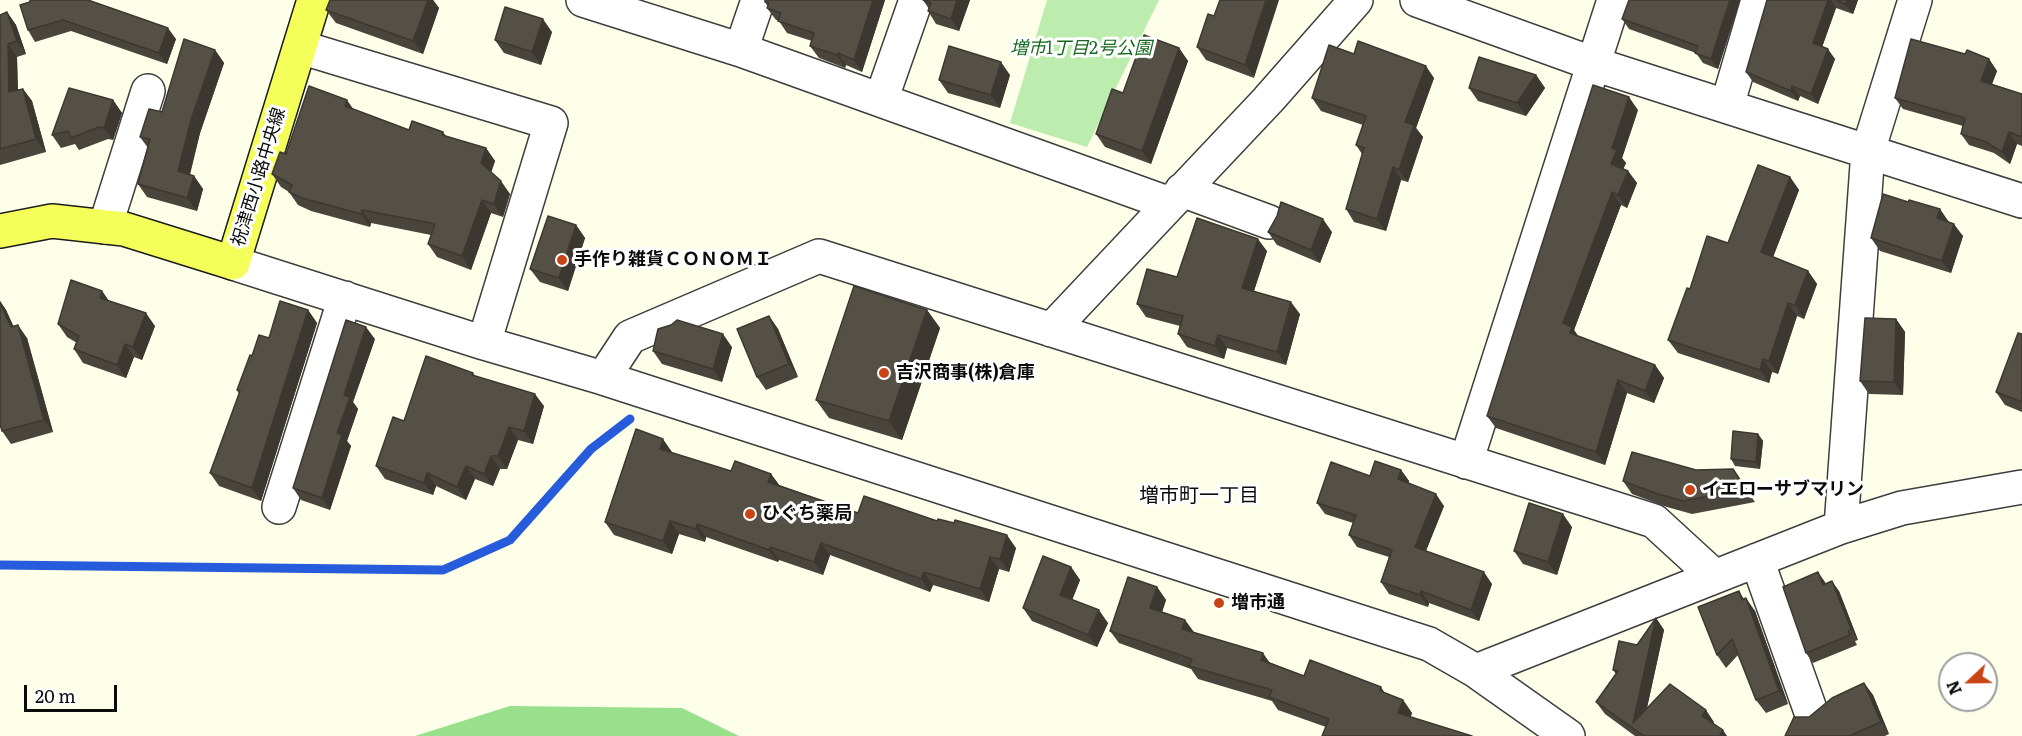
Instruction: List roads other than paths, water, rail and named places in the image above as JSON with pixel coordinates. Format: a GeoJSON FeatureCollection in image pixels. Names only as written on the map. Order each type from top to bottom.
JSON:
{"type":"FeatureCollection","features":[{"type":"Feature","properties":{"kind":"main road","name":"祝津西小路中央線"},"geometry":{"type":"LineString","coordinates":[[0,231],[52,221],[124,230],[233,263],[314,0]]}},
{"type":"Feature","properties":{"kind":"street"},"geometry":{"type":"LineString","coordinates":[[583,0],[741,50],[881,100],[1176,197],[1269,222]]}},
{"type":"Feature","properties":{"kind":"street"},"geometry":{"type":"LineString","coordinates":[[741,50],[758,0]]}},
{"type":"Feature","properties":{"kind":"street"},"geometry":{"type":"LineString","coordinates":[[881,100],[916,0]]}},
{"type":"Feature","properties":{"kind":"street"},"geometry":{"type":"LineString","coordinates":[[1051,330],[1268,100],[1356,0]]}},
{"type":"Feature","properties":{"kind":"street"},"geometry":{"type":"LineString","coordinates":[[1418,0],[1594,64],[2022,201]]}},
{"type":"Feature","properties":{"kind":"street"},"geometry":{"type":"LineString","coordinates":[[1466,462],[1614,0]]}},
{"type":"Feature","properties":{"kind":"street"},"geometry":{"type":"LineString","coordinates":[[1726,106],[1758,0]]}},
{"type":"Feature","properties":{"kind":"street"},"geometry":{"type":"LineString","coordinates":[[1841,527],[1868,151],[1915,0]]}},
{"type":"Feature","properties":{"kind":"street"},"geometry":{"type":"LineString","coordinates":[[300,47],[551,123],[484,343]]}},
{"type":"Feature","properties":{"kind":"street"},"geometry":{"type":"LineString","coordinates":[[105,228],[148,91]]}},
{"type":"Feature","properties":{"kind":"street"},"geometry":{"type":"LineString","coordinates":[[603,378],[630,338],[819,256],[1654,521],[1714,576]]}},
{"type":"Feature","properties":{"kind":"street"},"geometry":{"type":"LineString","coordinates":[[233,263],[484,343],[603,378],[1429,644],[1476,671],[1552,730]]}},
{"type":"Feature","properties":{"kind":"street"},"geometry":{"type":"LineString","coordinates":[[279,507],[345,298]]}},
{"type":"Feature","properties":{"kind":"street"},"geometry":{"type":"LineString","coordinates":[[1476,671],[1841,527],[1902,508],[2022,487]]}},
{"type":"Feature","properties":{"kind":"street"},"geometry":{"type":"LineString","coordinates":[[1757,560],[1811,712]]}},
{"type":"Feature","properties":{"kind":"waterway"},"geometry":{"type":"LineString","coordinates":[[0,565],[443,570],[510,540],[591,449],[630,419]]}},
{"type":"Feature","properties":{"kind":"place","name":"手作り雑貨ＣＯＮＯＭＩ"},"geometry":{"type":"Point","coordinates":[562,260]}},
{"type":"Feature","properties":{"kind":"place","name":"吉沢商事(株)倉庫"},"geometry":{"type":"Point","coordinates":[884,373]}},
{"type":"Feature","properties":{"kind":"place","name":"イエローサブマリン"},"geometry":{"type":"Point","coordinates":[1690,490]}},
{"type":"Feature","properties":{"kind":"place","name":"ひぐち薬局"},"geometry":{"type":"Point","coordinates":[750,514]}},
{"type":"Feature","properties":{"kind":"place","name":"増市通"},"geometry":{"type":"Point","coordinates":[1219,603]}},
{"type":"Feature","properties":{"kind":"district","name":"増市町一丁目"},"geometry":{"type":"Point","coordinates":[1199,496]}},
{"type":"Feature","properties":{"kind":"park label","name":"増市1丁目2号公園"},"geometry":{"type":"Point","coordinates":[1081,49]}}]}
